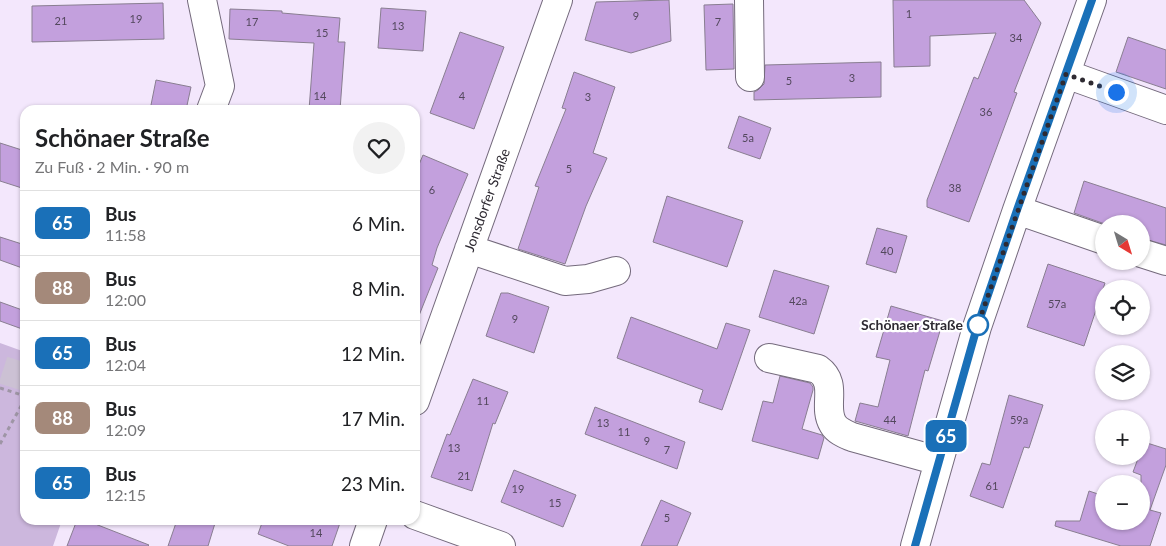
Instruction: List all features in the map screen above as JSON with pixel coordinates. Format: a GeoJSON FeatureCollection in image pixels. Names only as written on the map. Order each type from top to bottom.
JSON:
{"type":"FeatureCollection","features":[{"type":"Feature","properties":{"kind":"street"},"geometry":{"type":"LineString","coordinates":[[202,0],[220,86],[213,105]]}},
{"type":"Feature","properties":{"kind":"street","name":"Jonsdorfer Straße"},"geometry":{"type":"LineString","coordinates":[[420,386],[558,0]]}},
{"type":"Feature","properties":{"kind":"street"},"geometry":{"type":"LineString","coordinates":[[750,0],[750,77]]}},
{"type":"Feature","properties":{"kind":"street"},"geometry":{"type":"LineString","coordinates":[[915,546],[977,327],[1092,0]]}},
{"type":"Feature","properties":{"kind":"street"},"geometry":{"type":"LineString","coordinates":[[1066,74],[1166,110]]}},
{"type":"Feature","properties":{"kind":"street"},"geometry":{"type":"LineString","coordinates":[[1017,210],[1095,237]]}},
{"type":"Feature","properties":{"kind":"street"},"geometry":{"type":"LineString","coordinates":[[469,249],[565,281],[588,279],[616,271]]}},
{"type":"Feature","properties":{"kind":"street"},"geometry":{"type":"LineString","coordinates":[[1150,255],[1166,261]]}},
{"type":"Feature","properties":{"kind":"street"},"geometry":{"type":"LineString","coordinates":[[768,358],[818,369],[824,373],[829,386],[830,413],[833,424],[841,432],[852,437],[939,461]]}},
{"type":"Feature","properties":{"kind":"street"},"geometry":{"type":"LineString","coordinates":[[420,517],[501,546]]}},
{"type":"Feature","properties":{"kind":"street"},"geometry":{"type":"LineString","coordinates":[[364,546],[371,525]]}},
{"type":"Feature","properties":{"kind":"path"},"geometry":{"type":"LineString","coordinates":[[0,388],[20,395]]}},
{"type":"Feature","properties":{"kind":"path"},"geometry":{"type":"LineString","coordinates":[[0,444],[20,406]]}},
{"type":"Feature","properties":{"kind":"shaded area"},"geometry":{"type":"Polygon","coordinates":[[[0,343],[20,350],[20,525],[60,525],[53,546],[0,546],[0,343]]]}},
{"type":"Feature","properties":{"kind":"building"},"geometry":{"type":"Polygon","coordinates":[[[669,0],[671,41],[631,53],[585,40],[596,2],[669,0]]]}},
{"type":"Feature","properties":{"kind":"building"},"geometry":{"type":"Polygon","coordinates":[[[893,0],[1024,0],[1041,23],[1014,92],[1017,93],[969,222],[927,207],[927,200],[974,77],[978,79],[996,33],[930,36],[930,66],[894,67],[893,0]]]}},
{"type":"Feature","properties":{"kind":"building"},"geometry":{"type":"Polygon","coordinates":[[[163,3],[164,39],[32,42],[32,6],[163,3]]]}},
{"type":"Feature","properties":{"kind":"building"},"geometry":{"type":"Polygon","coordinates":[[[733,4],[734,69],[706,70],[704,5],[733,4]]]}},
{"type":"Feature","properties":{"kind":"building"},"geometry":{"type":"Polygon","coordinates":[[[381,8],[426,11],[423,51],[378,48],[381,8]]]}},
{"type":"Feature","properties":{"kind":"building"},"geometry":{"type":"Polygon","coordinates":[[[230,9],[282,11],[282,13],[340,18],[338,42],[345,42],[340,105],[309,105],[314,43],[229,39],[230,9]]]}},
{"type":"Feature","properties":{"kind":"building"},"geometry":{"type":"Polygon","coordinates":[[[460,32],[504,47],[474,129],[430,113],[460,32]]]}},
{"type":"Feature","properties":{"kind":"building"},"geometry":{"type":"Polygon","coordinates":[[[1128,37],[1166,50],[1166,89],[1116,72],[1128,37]]]}},
{"type":"Feature","properties":{"kind":"building"},"geometry":{"type":"Polygon","coordinates":[[[881,62],[881,97],[754,100],[754,92],[764,84],[765,65],[881,62]]]}},
{"type":"Feature","properties":{"kind":"building"},"geometry":{"type":"Polygon","coordinates":[[[574,72],[615,87],[593,153],[607,158],[586,206],[565,264],[518,249],[539,187],[535,186],[566,109],[562,108],[574,72]]]}},
{"type":"Feature","properties":{"kind":"building"},"geometry":{"type":"Polygon","coordinates":[[[156,80],[191,87],[187,105],[151,105],[156,80]]]}},
{"type":"Feature","properties":{"kind":"building"},"geometry":{"type":"Polygon","coordinates":[[[739,116],[771,128],[760,159],[728,148],[739,116]]]}},
{"type":"Feature","properties":{"kind":"building"},"geometry":{"type":"Polygon","coordinates":[[[0,143],[20,149],[20,187],[0,181],[0,143]]]}},
{"type":"Feature","properties":{"kind":"building"},"geometry":{"type":"Polygon","coordinates":[[[423,155],[468,174],[437,248],[432,265],[438,268],[420,313],[420,162],[423,155]]]}},
{"type":"Feature","properties":{"kind":"building"},"geometry":{"type":"Polygon","coordinates":[[[1084,181],[1166,208],[1166,245],[1150,241],[1150,215],[1095,215],[1095,220],[1074,213],[1084,181]]]}},
{"type":"Feature","properties":{"kind":"building"},"geometry":{"type":"Polygon","coordinates":[[[667,196],[743,221],[727,267],[653,242],[667,196]]]}},
{"type":"Feature","properties":{"kind":"building"},"geometry":{"type":"Polygon","coordinates":[[[877,228],[907,236],[896,273],[866,264],[877,228]]]}},
{"type":"Feature","properties":{"kind":"building"},"geometry":{"type":"Polygon","coordinates":[[[0,237],[20,243],[20,267],[0,260],[0,237]]]}},
{"type":"Feature","properties":{"kind":"building"},"geometry":{"type":"Polygon","coordinates":[[[1048,264],[1096,280],[1095,313],[1084,346],[1027,327],[1048,264]]]}},
{"type":"Feature","properties":{"kind":"building"},"geometry":{"type":"Polygon","coordinates":[[[774,270],[829,286],[814,334],[759,317],[774,270]]]}},
{"type":"Feature","properties":{"kind":"building"},"geometry":{"type":"Polygon","coordinates":[[[501,293],[508,293],[549,307],[534,353],[486,336],[501,293]]]}},
{"type":"Feature","properties":{"kind":"building"},"geometry":{"type":"Polygon","coordinates":[[[0,302],[20,309],[20,328],[0,321],[0,302]]]}},
{"type":"Feature","properties":{"kind":"building"},"geometry":{"type":"Polygon","coordinates":[[[891,306],[943,321],[928,371],[925,370],[908,436],[855,421],[860,403],[878,407],[890,360],[876,357],[891,306]]]}},
{"type":"Feature","properties":{"kind":"building"},"geometry":{"type":"Polygon","coordinates":[[[631,317],[717,349],[726,323],[750,330],[722,410],[699,402],[703,390],[617,358],[631,317]]]}},
{"type":"Feature","properties":{"kind":"building"},"geometry":{"type":"Polygon","coordinates":[[[780,376],[810,383],[813,387],[802,429],[822,435],[824,438],[818,459],[752,441],[763,401],[773,403],[780,376]]]}},
{"type":"Feature","properties":{"kind":"building"},"geometry":{"type":"Polygon","coordinates":[[[473,379],[508,392],[495,424],[493,423],[472,491],[431,477],[447,434],[450,435],[473,379]]]}},
{"type":"Feature","properties":{"kind":"building"},"geometry":{"type":"Polygon","coordinates":[[[1009,395],[1043,405],[1029,448],[1024,447],[1003,508],[970,496],[982,463],[990,465],[1009,395]]]}},
{"type":"Feature","properties":{"kind":"building"},"geometry":{"type":"Polygon","coordinates":[[[595,407],[685,442],[677,469],[585,434],[595,407]]]}},
{"type":"Feature","properties":{"kind":"building"},"geometry":{"type":"Polygon","coordinates":[[[1150,444],[1166,449],[1166,465],[1150,510],[1150,475],[1141,475],[1133,472],[1136,465],[1150,465],[1150,444]]]}},
{"type":"Feature","properties":{"kind":"building"},"geometry":{"type":"Polygon","coordinates":[[[514,470],[576,495],[563,527],[501,502],[514,470]]]}},
{"type":"Feature","properties":{"kind":"building"},"geometry":{"type":"Polygon","coordinates":[[[1089,491],[1095,493],[1095,530],[1150,530],[1150,510],[1161,513],[1150,546],[1121,546],[1055,526],[1056,521],[1080,521],[1089,491]]]}},
{"type":"Feature","properties":{"kind":"building"},"geometry":{"type":"Polygon","coordinates":[[[661,500],[691,513],[677,546],[641,546],[661,500]]]}},
{"type":"Feature","properties":{"kind":"building"},"geometry":{"type":"Polygon","coordinates":[[[75,525],[98,525],[149,545],[148,546],[67,546],[75,525]]]}},
{"type":"Feature","properties":{"kind":"building"},"geometry":{"type":"Polygon","coordinates":[[[175,525],[214,525],[208,546],[168,546],[175,525]]]}},
{"type":"Feature","properties":{"kind":"building"},"geometry":{"type":"Polygon","coordinates":[[[261,525],[339,525],[332,546],[289,546],[258,534],[261,525]]]}},
{"type":"Feature","properties":{"kind":"tunnel"},"geometry":{"type":"LineString","coordinates":[[3,370],[20,375]]}},
{"type":"Feature","properties":{"kind":"bus line","name":"65"},"geometry":{"type":"LineString","coordinates":[[915,546],[977,327],[1092,0]]}},
{"type":"Feature","properties":{"kind":"place","name":"Schönaer Straße"},"geometry":{"type":"Point","coordinates":[978,325]}},
{"type":"Feature","properties":{"kind":"route"},"geometry":{"type":"LineString","coordinates":[[978,325],[977,327],[1066,74],[1116,92]]}}]}
